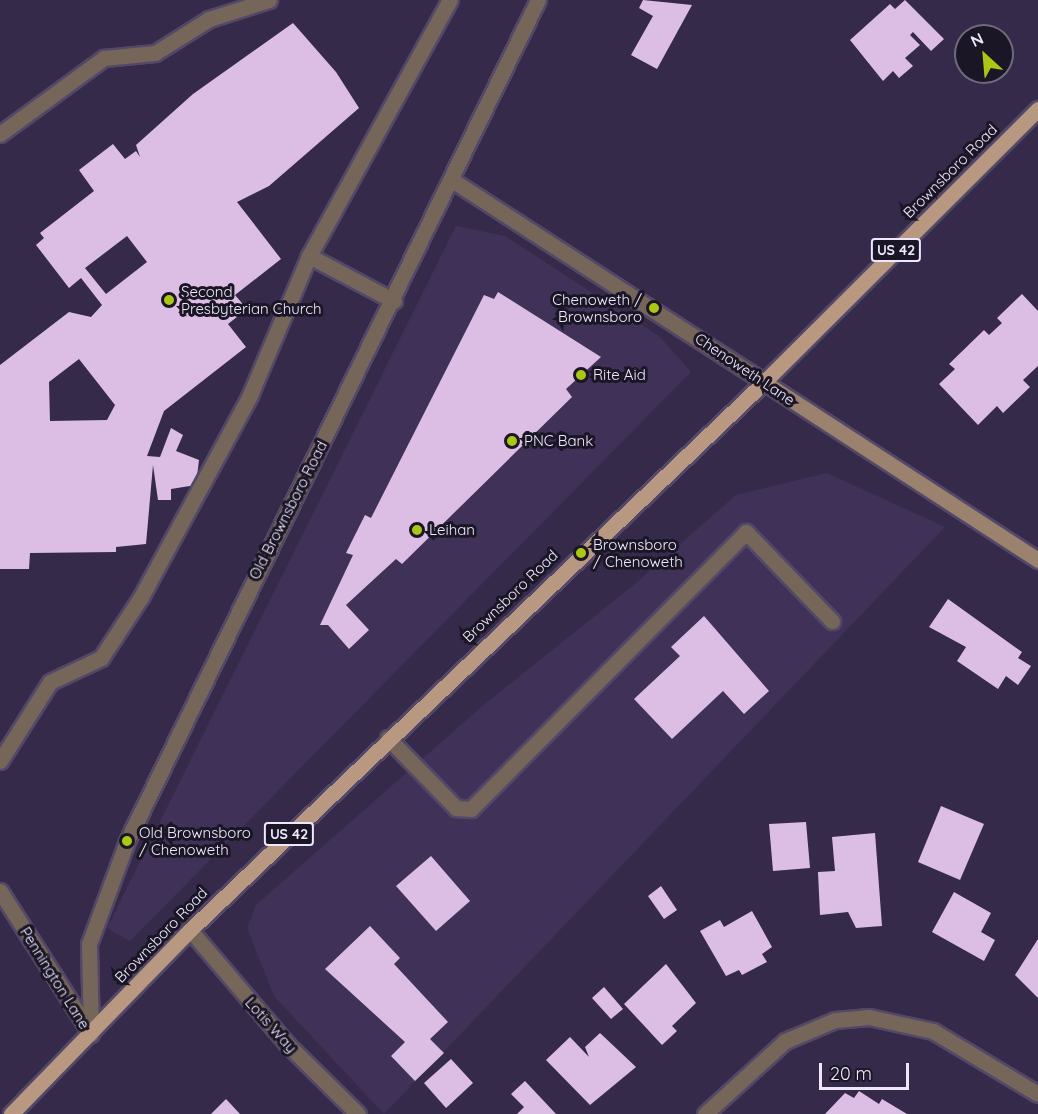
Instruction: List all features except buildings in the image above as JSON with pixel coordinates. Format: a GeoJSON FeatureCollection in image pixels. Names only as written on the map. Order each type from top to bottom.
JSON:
{"type":"FeatureCollection","features":[{"type":"Feature","properties":{"kind":"main road","name":"Brownsboro Road"},"geometry":{"type":"LineString","coordinates":[[11,1114],[190,930],[388,738],[764,382],[1038,109]]}},
{"type":"Feature","properties":{"kind":"main road","name":"Chenoweth Lane"},"geometry":{"type":"LineString","coordinates":[[764,382],[1038,560]]}},
{"type":"Feature","properties":{"kind":"street"},"geometry":{"type":"LineString","coordinates":[[0,134],[104,58],[155,53],[209,19],[268,0]]}},
{"type":"Feature","properties":{"kind":"street"},"geometry":{"type":"LineString","coordinates":[[0,761],[50,682],[101,658],[141,597],[250,396],[309,256],[450,0]]}},
{"type":"Feature","properties":{"kind":"street","name":"Old Brownsboro Road"},"geometry":{"type":"LineString","coordinates":[[91,1034],[89,945],[127,841],[394,301],[538,0]]}},
{"type":"Feature","properties":{"kind":"street","name":"Chenoweth Lane"},"geometry":{"type":"LineString","coordinates":[[452,180],[764,382]]}},
{"type":"Feature","properties":{"kind":"street"},"geometry":{"type":"LineString","coordinates":[[309,256],[394,301]]}},
{"type":"Feature","properties":{"kind":"street"},"geometry":{"type":"LineString","coordinates":[[388,738],[456,808],[471,809],[746,532],[832,621]]}},
{"type":"Feature","properties":{"kind":"street","name":"Pennington Lane"},"geometry":{"type":"LineString","coordinates":[[0,891],[91,1034]]}},
{"type":"Feature","properties":{"kind":"street","name":"Lotis Way"},"geometry":{"type":"LineString","coordinates":[[190,930],[288,1045],[358,1114]]}},
{"type":"Feature","properties":{"kind":"street"},"geometry":{"type":"LineString","coordinates":[[705,1114],[785,1041],[835,1020],[869,1017],[933,1030],[1038,1094]]}},
{"type":"Feature","properties":{"kind":"shaded area"},"geometry":{"type":"Polygon","coordinates":[[[456,226],[505,236],[659,336],[691,372],[130,941],[107,928],[456,226]]]}},
{"type":"Feature","properties":{"kind":"shaded area"},"geometry":{"type":"Polygon","coordinates":[[[827,473],[945,527],[384,1114],[274,996],[247,928],[256,905],[486,703],[636,583],[736,495],[827,473]]]}},
{"type":"Feature","properties":{"kind":"place","name":"Second Presbyterian Church"},"geometry":{"type":"Point","coordinates":[169,300]}},
{"type":"Feature","properties":{"kind":"place","name":"Chenoweth / Brownsboro"},"geometry":{"type":"Point","coordinates":[654,308]}},
{"type":"Feature","properties":{"kind":"place","name":"Rite Aid"},"geometry":{"type":"Point","coordinates":[581,375]}},
{"type":"Feature","properties":{"kind":"place","name":"PNC Bank"},"geometry":{"type":"Point","coordinates":[512,441]}},
{"type":"Feature","properties":{"kind":"place","name":"Leihan"},"geometry":{"type":"Point","coordinates":[417,530]}},
{"type":"Feature","properties":{"kind":"place","name":"Brownsboro / Chenoweth"},"geometry":{"type":"Point","coordinates":[581,553]}},
{"type":"Feature","properties":{"kind":"place","name":"Old Brownsboro / Chenoweth"},"geometry":{"type":"Point","coordinates":[127,841]}}]}
